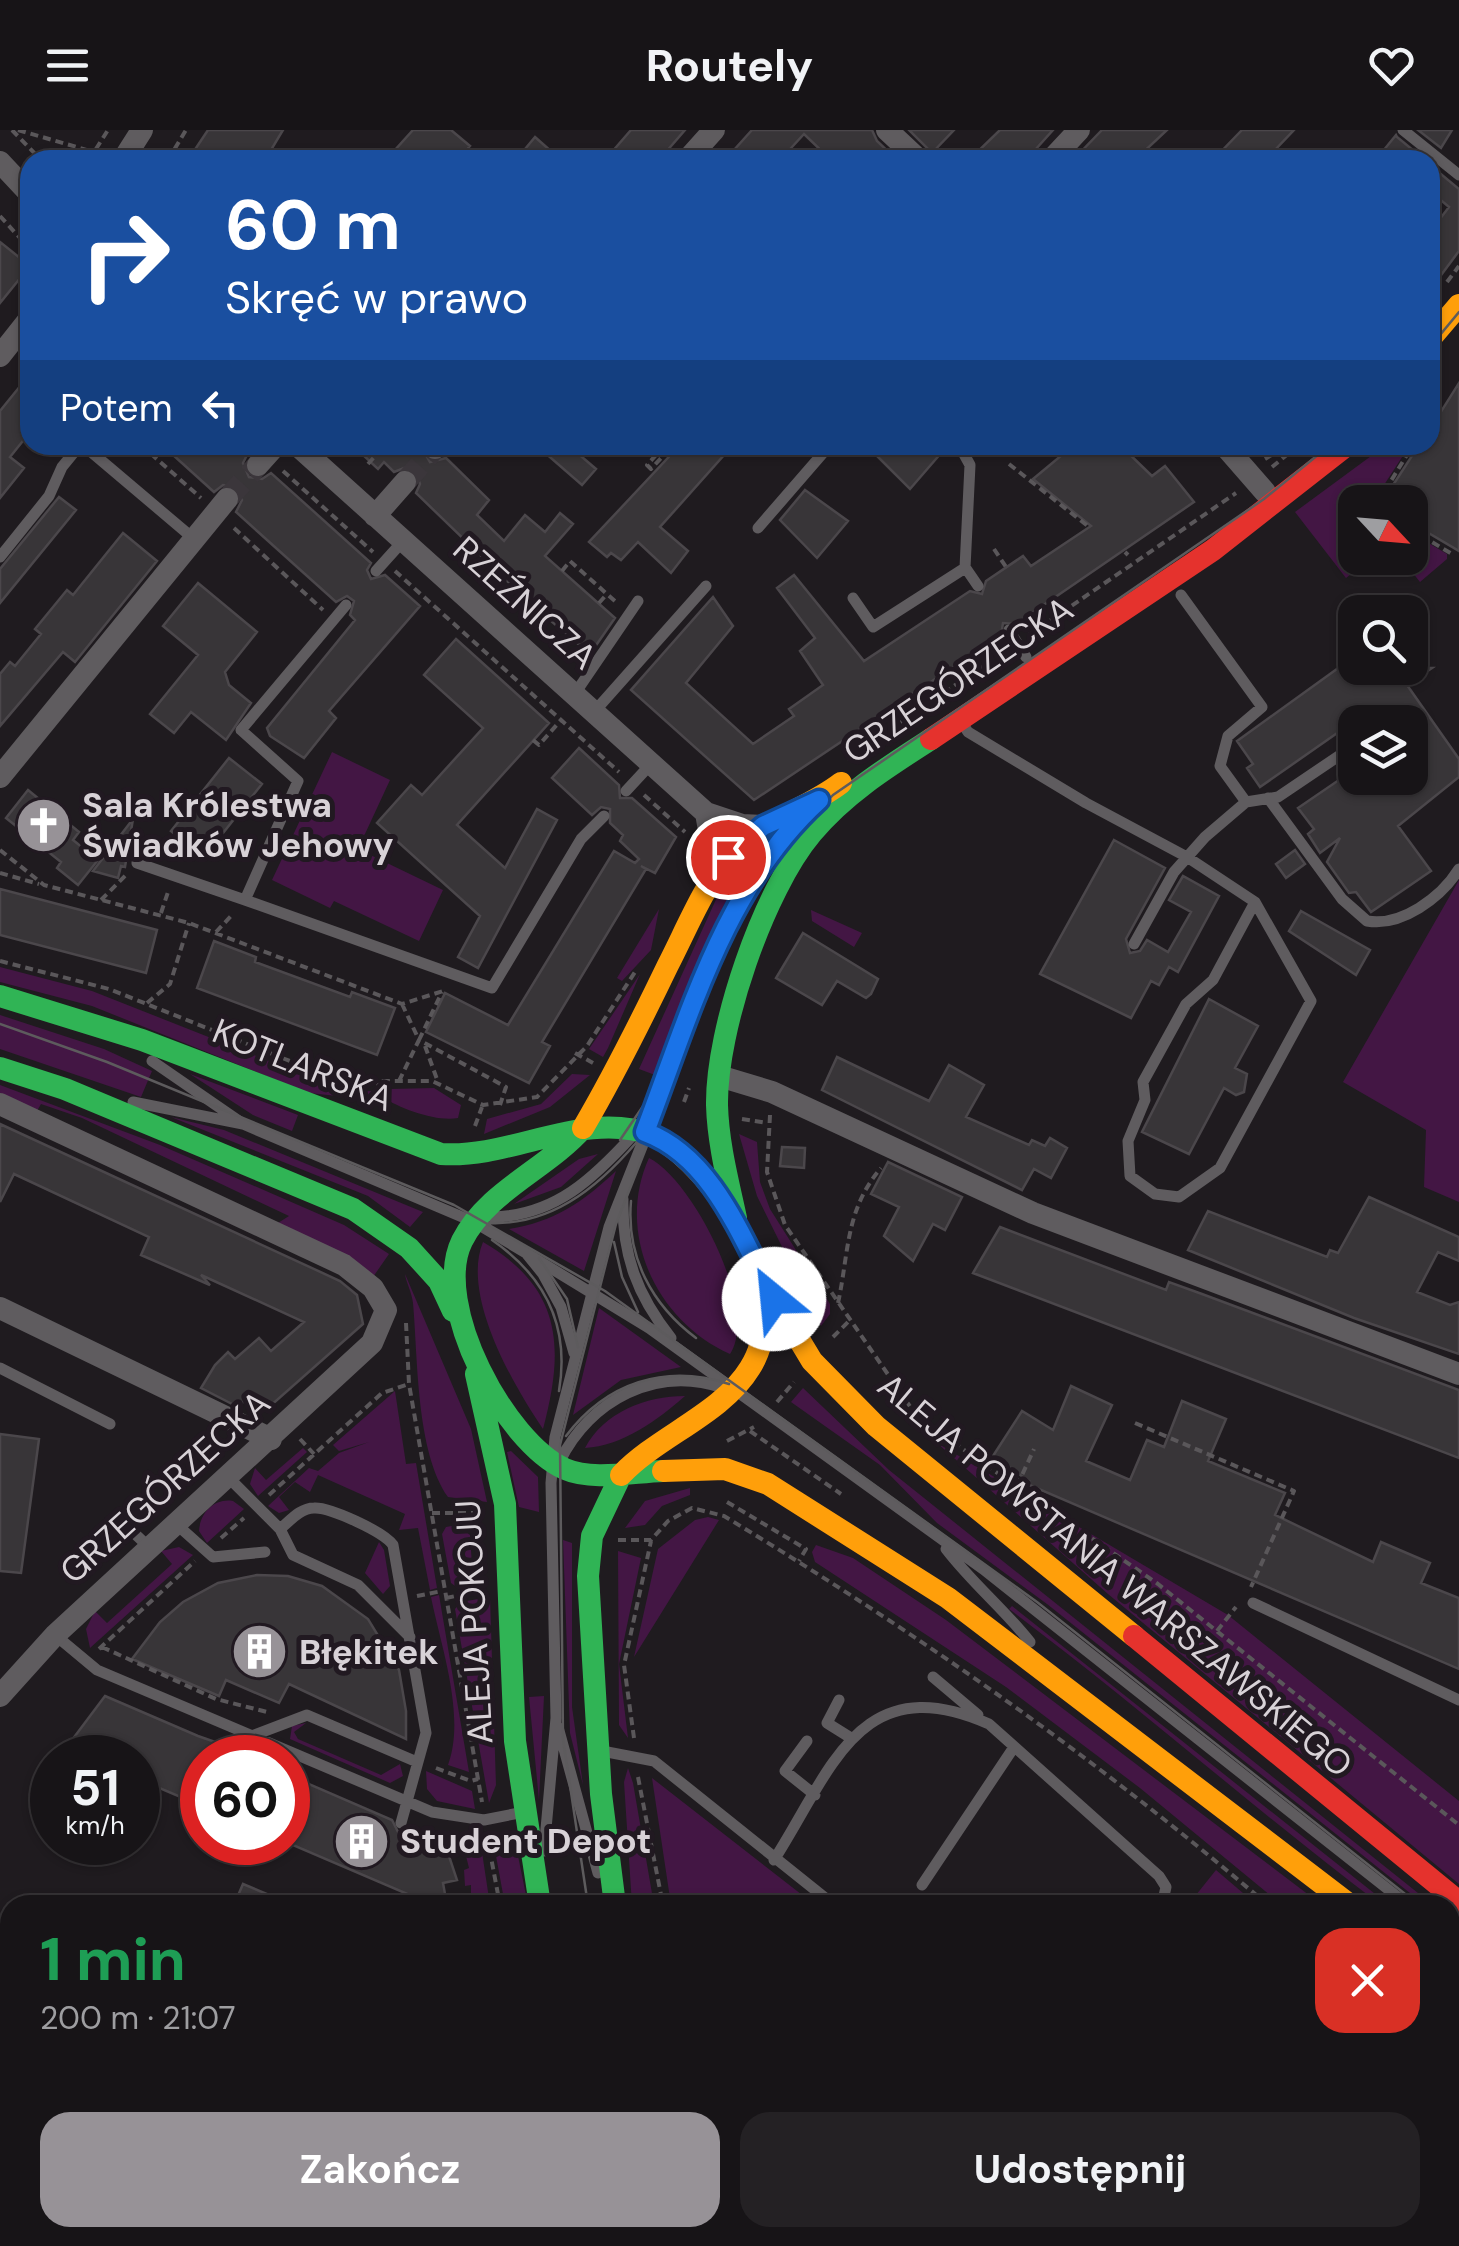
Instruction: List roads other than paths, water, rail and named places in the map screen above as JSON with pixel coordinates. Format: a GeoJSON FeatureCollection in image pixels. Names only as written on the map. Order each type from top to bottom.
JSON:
{"type":"FeatureCollection","features":[{"type":"Feature","properties":{"kind":"main road"},"geometry":{"type":"LineString","coordinates":[[1440,327],[1459,304]]}},
{"type":"Feature","properties":{"kind":"main road"},"geometry":{"type":"LineString","coordinates":[[1440,351],[1459,329]]}},
{"type":"Feature","properties":{"kind":"main road","name":"GRZEGÓRZECKA"},"geometry":{"type":"LineString","coordinates":[[471,1218],[559,1154],[582,1128],[625,1054],[708,886],[734,849],[763,826],[819,800],[1022,650],[1307,455]]}},
{"type":"Feature","properties":{"kind":"main road","name":"GRZEGÓRZECKA"},"geometry":{"type":"LineString","coordinates":[[743,1239],[721,1148],[719,1076],[745,982],[797,854],[848,798],[1256,518],[1334,455]]}},
{"type":"Feature","properties":{"kind":"main road","name":"KOTLARSKA"},"geometry":{"type":"LineString","coordinates":[[0,996],[80,1020],[441,1154],[490,1155],[582,1128],[645,1126]]}},
{"type":"Feature","properties":{"kind":"main road"},"geometry":{"type":"LineString","coordinates":[[0,1068],[65,1089],[364,1215],[422,1261],[439,1281],[464,1338],[522,1436],[553,1472],[590,1476],[725,1469],[768,1484],[948,1598],[1061,1680],[1337,1895]]}},
{"type":"Feature","properties":{"kind":"main road"},"geometry":{"type":"LineString","coordinates":[[645,1126],[694,1164],[743,1239]]}},
{"type":"Feature","properties":{"kind":"main road"},"geometry":{"type":"LineString","coordinates":[[454,1312],[452,1276],[471,1218]]}},
{"type":"Feature","properties":{"kind":"main road","name":"ALEJA POWSTANIA WARSZAWSKIEGO"},"geometry":{"type":"LineString","coordinates":[[743,1239],[812,1360],[876,1426],[1453,1891]]}},
{"type":"Feature","properties":{"kind":"main road"},"geometry":{"type":"LineString","coordinates":[[611,1895],[598,1751],[588,1556],[599,1516],[621,1475],[660,1438],[732,1390],[752,1362],[765,1332],[766,1294],[760,1272]]}},
{"type":"Feature","properties":{"kind":"main road","name":"ALEJA POKOJU"},"geometry":{"type":"LineString","coordinates":[[464,1338],[505,1504],[512,1706],[524,1812],[540,1895]]}},
{"type":"Feature","properties":{"kind":"street"},"geometry":{"type":"LineString","coordinates":[[697,150],[714,130]]}},
{"type":"Feature","properties":{"kind":"street"},"geometry":{"type":"LineString","coordinates":[[887,130],[908,150]]}},
{"type":"Feature","properties":{"kind":"street"},"geometry":{"type":"LineString","coordinates":[[1060,150],[1079,130]]}},
{"type":"Feature","properties":{"kind":"street"},"geometry":{"type":"LineString","coordinates":[[0,162],[20,183]]}},
{"type":"Feature","properties":{"kind":"street"},"geometry":{"type":"LineString","coordinates":[[0,356],[20,331]]}},
{"type":"Feature","properties":{"kind":"street","name":"RZEŹNICZA"},"geometry":{"type":"LineString","coordinates":[[308,455],[706,813],[742,825],[763,826]]}},
{"type":"Feature","properties":{"kind":"street"},"geometry":{"type":"LineString","coordinates":[[1233,455],[1260,486]]}},
{"type":"Feature","properties":{"kind":"street"},"geometry":{"type":"LineString","coordinates":[[375,516],[405,482]]}},
{"type":"Feature","properties":{"kind":"street"},"geometry":{"type":"LineString","coordinates":[[0,776],[222,506]]}},
{"type":"Feature","properties":{"kind":"street"},"geometry":{"type":"LineString","coordinates":[[706,813],[712,848],[708,886]]}},
{"type":"Feature","properties":{"kind":"street"},"geometry":{"type":"LineString","coordinates":[[719,1076],[772,1092],[1033,1213],[1459,1374]]}},
{"type":"Feature","properties":{"kind":"street","name":"GRZEGÓRZECKA"},"geometry":{"type":"LineString","coordinates":[[0,1104],[350,1268],[373,1288],[385,1306],[380,1332],[351,1363],[55,1634],[0,1696]]}},
{"type":"Feature","properties":{"kind":"street"},"geometry":{"type":"LineString","coordinates":[[0,1308],[272,1439]]}},
{"type":"Feature","properties":{"kind":"lane"},"geometry":{"type":"LineString","coordinates":[[1403,130],[1431,150]]}},
{"type":"Feature","properties":{"kind":"lane"},"geometry":{"type":"LineString","coordinates":[[0,557],[49,496],[62,467],[73,455]]}},
{"type":"Feature","properties":{"kind":"lane"},"geometry":{"type":"LineString","coordinates":[[94,455],[194,540]]}},
{"type":"Feature","properties":{"kind":"lane"},"geometry":{"type":"LineString","coordinates":[[758,528],[821,455]]}},
{"type":"Feature","properties":{"kind":"lane"},"geometry":{"type":"LineString","coordinates":[[965,455],[970,464],[966,567],[978,586]]}},
{"type":"Feature","properties":{"kind":"lane"},"geometry":{"type":"LineString","coordinates":[[380,566],[403,541]]}},
{"type":"Feature","properties":{"kind":"lane"},"geometry":{"type":"LineString","coordinates":[[853,598],[873,627],[966,567]]}},
{"type":"Feature","properties":{"kind":"lane"},"geometry":{"type":"LineString","coordinates":[[594,712],[706,586]]}},
{"type":"Feature","properties":{"kind":"lane"},"geometry":{"type":"LineString","coordinates":[[1181,594],[1262,707],[1228,736],[1220,766],[1246,802]]}},
{"type":"Feature","properties":{"kind":"lane"},"geometry":{"type":"LineString","coordinates":[[574,695],[638,601]]}},
{"type":"Feature","properties":{"kind":"lane"},"geometry":{"type":"LineString","coordinates":[[245,900],[298,781],[241,730],[346,605]]}},
{"type":"Feature","properties":{"kind":"lane"},"geometry":{"type":"LineString","coordinates":[[1008,630],[1022,650]]}},
{"type":"Feature","properties":{"kind":"lane"},"geometry":{"type":"LineString","coordinates":[[960,721],[968,732],[1086,804],[1188,857],[1256,902],[1311,1001],[1220,1168],[1179,1197],[1155,1194],[1130,1176],[1128,1141],[1144,1100],[1143,1082],[1186,1004],[1213,980],[1256,902]]}},
{"type":"Feature","properties":{"kind":"lane"},"geometry":{"type":"LineString","coordinates":[[1134,944],[1174,872],[1246,802],[1278,796],[1338,756]]}},
{"type":"Feature","properties":{"kind":"lane"},"geometry":{"type":"LineString","coordinates":[[629,788],[652,764]]}},
{"type":"Feature","properties":{"kind":"lane"},"geometry":{"type":"LineString","coordinates":[[1268,798],[1342,899],[1367,921],[1398,921],[1444,887],[1459,868]]}},
{"type":"Feature","properties":{"kind":"lane"},"geometry":{"type":"LineString","coordinates":[[542,1895],[556,1718],[553,1472],[575,1357],[623,1187],[736,906],[771,850],[819,800]]}},
{"type":"Feature","properties":{"kind":"lane"},"geometry":{"type":"LineString","coordinates":[[137,863],[492,988],[581,839],[604,816]]}},
{"type":"Feature","properties":{"kind":"lane"},"geometry":{"type":"LineString","coordinates":[[80,1020],[172,1071],[243,1124]]}},
{"type":"Feature","properties":{"kind":"lane"},"geometry":{"type":"LineString","coordinates":[[65,1089],[243,1124],[471,1218],[592,1291],[760,1408],[1093,1654],[1395,1895]]}},
{"type":"Feature","properties":{"kind":"lane"},"geometry":{"type":"LineString","coordinates":[[471,1218],[520,1215],[564,1199],[593,1177],[645,1126]]}},
{"type":"Feature","properties":{"kind":"lane"},"geometry":{"type":"LineString","coordinates":[[623,1187],[623,1237],[631,1273],[653,1315],[683,1354]]}},
{"type":"Feature","properties":{"kind":"lane"},"geometry":{"type":"LineString","coordinates":[[526,1253],[557,1297],[575,1357]]}},
{"type":"Feature","properties":{"kind":"lane"},"geometry":{"type":"LineString","coordinates":[[0,1368],[110,1424]]}},
{"type":"Feature","properties":{"kind":"lane"},"geometry":{"type":"LineString","coordinates":[[553,1472],[586,1422],[626,1393],[674,1381],[732,1390]]}},
{"type":"Feature","properties":{"kind":"lane"},"geometry":{"type":"LineString","coordinates":[[229,1478],[280,1529],[293,1555],[358,1586],[410,1637]]}},
{"type":"Feature","properties":{"kind":"lane"},"geometry":{"type":"LineString","coordinates":[[280,1529],[302,1511],[315,1508],[386,1536],[394,1548],[425,1724],[410,1803],[401,1823]]}},
{"type":"Feature","properties":{"kind":"lane"},"geometry":{"type":"LineString","coordinates":[[120,1520],[150,1548]]}},
{"type":"Feature","properties":{"kind":"lane"},"geometry":{"type":"LineString","coordinates":[[176,1524],[210,1556],[265,1552]]}},
{"type":"Feature","properties":{"kind":"lane"},"geometry":{"type":"LineString","coordinates":[[938,1538],[972,1584],[1008,1615],[1061,1680]]}},
{"type":"Feature","properties":{"kind":"lane"},"geometry":{"type":"LineString","coordinates":[[1254,1603],[1459,1700]]}},
{"type":"Feature","properties":{"kind":"lane"},"geometry":{"type":"LineString","coordinates":[[55,1634],[98,1670],[250,1735]]}},
{"type":"Feature","properties":{"kind":"lane"},"geometry":{"type":"LineString","coordinates":[[933,1677],[1159,1876],[1166,1887],[1164,1895]]}},
{"type":"Feature","properties":{"kind":"lane"},"geometry":{"type":"LineString","coordinates":[[838,1700],[827,1723],[851,1738]]}},
{"type":"Feature","properties":{"kind":"lane"},"geometry":{"type":"LineString","coordinates":[[774,1860],[851,1738],[886,1711],[922,1706],[956,1709],[989,1724]]}},
{"type":"Feature","properties":{"kind":"lane"},"geometry":{"type":"LineString","coordinates":[[254,1735],[307,1714],[417,1762]]}},
{"type":"Feature","properties":{"kind":"lane"},"geometry":{"type":"LineString","coordinates":[[556,1718],[609,1895]]}},
{"type":"Feature","properties":{"kind":"lane"},"geometry":{"type":"LineString","coordinates":[[807,1741],[785,1771],[816,1795]]}},
{"type":"Feature","properties":{"kind":"lane"},"geometry":{"type":"LineString","coordinates":[[922,1885],[1014,1747]]}},
{"type":"Feature","properties":{"kind":"lane"},"geometry":{"type":"LineString","coordinates":[[598,1751],[654,1761],[821,1895]]}},
{"type":"Feature","properties":{"kind":"lane"},"geometry":{"type":"LineString","coordinates":[[310,1761],[441,1815],[484,1820],[524,1812]]}},
{"type":"Feature","properties":{"kind":"tunnel"},"geometry":{"type":"LineString","coordinates":[[405,482],[429,455]]}},
{"type":"Feature","properties":{"kind":"tunnel"},"geometry":{"type":"LineString","coordinates":[[227,499],[258,465]]}},
{"type":"Feature","properties":{"kind":"tram line"},"geometry":{"type":"LineString","coordinates":[[1440,335],[1459,312]]}},
{"type":"Feature","properties":{"kind":"tram line"},"geometry":{"type":"LineString","coordinates":[[586,1895],[563,1739],[560,1445],[616,1224],[733,929],[778,852],[833,795],[1264,499],[1318,455]]}},
{"type":"Feature","properties":{"kind":"tram line"},"geometry":{"type":"LineString","coordinates":[[0,1024],[107,1062],[454,1205],[605,1291],[1037,1602],[1406,1895]]}},
{"type":"Feature","properties":{"kind":"tram line"},"geometry":{"type":"LineString","coordinates":[[620,1140],[654,1090]]}},
{"type":"Feature","properties":{"kind":"tram line"},"geometry":{"type":"LineString","coordinates":[[489,1223],[514,1222],[558,1208],[597,1182],[646,1131]]}},
{"type":"Feature","properties":{"kind":"tram line"},"geometry":{"type":"LineString","coordinates":[[631,1201],[633,1241],[645,1278],[667,1311],[696,1338]]}},
{"type":"Feature","properties":{"kind":"tram line"},"geometry":{"type":"LineString","coordinates":[[492,1240],[527,1270],[550,1305],[561,1345],[559,1391]]}},
{"type":"Feature","properties":{"kind":"tram line"},"geometry":{"type":"LineString","coordinates":[[614,1242],[622,1277],[638,1312]]}},
{"type":"Feature","properties":{"kind":"tram line"},"geometry":{"type":"LineString","coordinates":[[539,1258],[567,1299],[578,1347]]}},
{"type":"Feature","properties":{"kind":"tram line"},"geometry":{"type":"LineString","coordinates":[[566,1436],[599,1403],[638,1382],[682,1376],[729,1384]]}},
{"type":"Feature","properties":{"kind":"place","name":"Sala Królestwa Świadków Jehowy"},"geometry":{"type":"Point","coordinates":[43,825]}},
{"type":"Feature","properties":{"kind":"place","name":"Błękitek"},"geometry":{"type":"Point","coordinates":[260,1652]}},
{"type":"Feature","properties":{"kind":"place","name":"Student Depot"},"geometry":{"type":"Point","coordinates":[361,1841]}}]}
